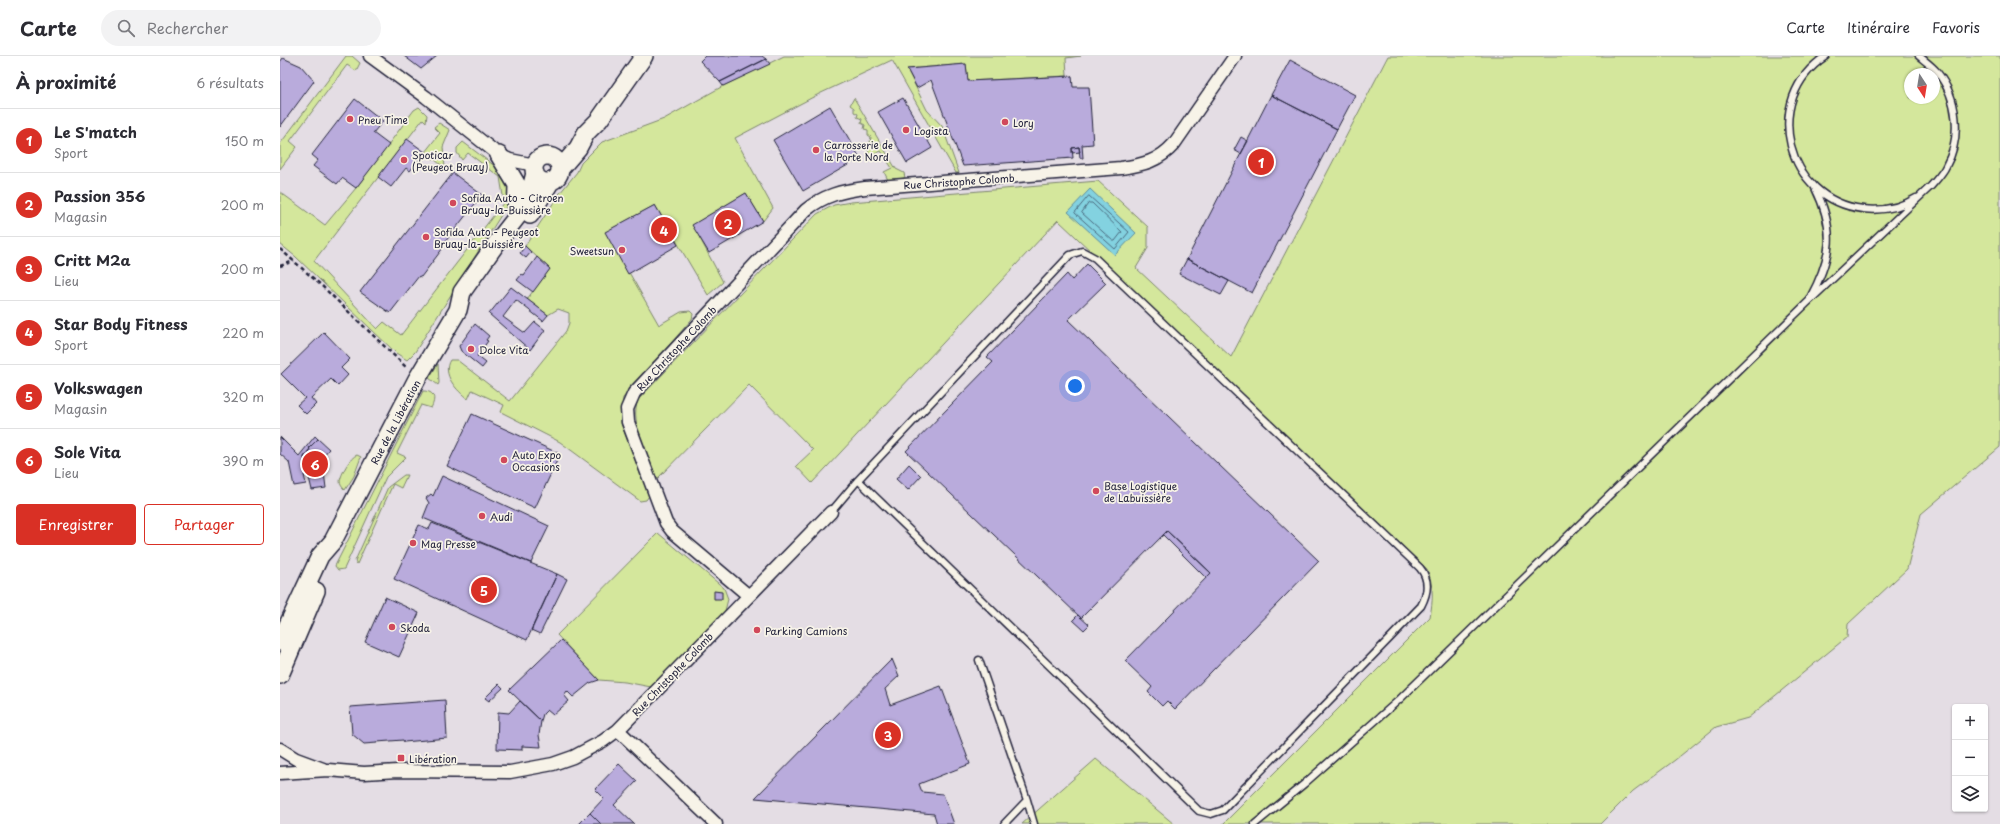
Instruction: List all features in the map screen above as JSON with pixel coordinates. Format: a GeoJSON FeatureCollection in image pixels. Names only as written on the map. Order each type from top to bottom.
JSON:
{"type":"FeatureCollection","features":[{"type":"Feature","properties":{"kind":"main road","name":"Rue de la Libération"},"geometry":{"type":"LineString","coordinates":[[280,642],[320,556],[333,541],[417,379],[459,305],[462,292],[498,241],[527,204],[539,164],[586,133],[599,120],[644,56]]}},
{"type":"Feature","properties":{"kind":"main road","name":"Rue de la Libération"},"geometry":{"type":"LineString","coordinates":[[459,305],[472,299],[556,175],[578,148],[586,133]]}},
{"type":"Feature","properties":{"kind":"main road"},"geometry":{"type":"LineString","coordinates":[[499,155],[517,184],[516,218]]}},
{"type":"Feature","properties":{"kind":"main road"},"geometry":{"type":"LineString","coordinates":[[557,160],[556,175],[543,181],[539,164],[557,160]]}},
{"type":"Feature","properties":{"kind":"main road","name":"Rue de la Libération"},"geometry":{"type":"LineString","coordinates":[[280,675],[331,559],[333,541]]}},
{"type":"Feature","properties":{"kind":"street"},"geometry":{"type":"LineString","coordinates":[[370,56],[426,97],[499,155],[510,160],[539,164]]}},
{"type":"Feature","properties":{"kind":"street","name":"Rue Christophe Colomb"},"geometry":{"type":"LineString","coordinates":[[280,773],[328,770],[364,773],[398,771],[453,773],[524,771],[553,764],[573,756],[603,741],[618,730],[748,596],[672,531],[666,523],[628,422],[627,409],[634,392],[806,210],[816,202],[831,194],[864,188],[1121,168],[1151,162],[1162,156],[1174,144],[1235,56]]}},
{"type":"Feature","properties":{"kind":"street"},"geometry":{"type":"LineString","coordinates":[[748,596],[831,512]]}},
{"type":"Feature","properties":{"kind":"street"},"geometry":{"type":"LineString","coordinates":[[618,730],[716,824]]}},
{"type":"Feature","properties":{"kind":"street","name":"Rue Christophe Colomb"},"geometry":{"type":"LineString","coordinates":[[280,749],[296,758],[328,770]]}},
{"type":"Feature","properties":{"kind":"lane"},"geometry":{"type":"LineString","coordinates":[[1807,303],[1822,276],[1828,249],[1828,219],[1814,187],[1799,168],[1790,144],[1788,120],[1794,95],[1806,74],[1826,56]]}},
{"type":"Feature","properties":{"kind":"lane"},"geometry":{"type":"LineString","coordinates":[[1255,824],[1304,784],[1400,700],[1807,303],[1931,186],[1946,166],[1951,154],[1955,143],[1956,118],[1950,94],[1937,72],[1919,56]]}},
{"type":"Feature","properties":{"kind":"lane"},"geometry":{"type":"LineString","coordinates":[[1814,187],[1832,200],[1852,208],[1873,210],[1894,207],[1914,199],[1931,186]]}},
{"type":"Feature","properties":{"kind":"lane"},"geometry":{"type":"LineString","coordinates":[[831,512],[858,480],[1070,255],[1082,251],[1095,258],[1420,568],[1427,582],[1427,591],[1421,606],[1223,810],[1211,814],[1199,811],[858,480]]}},
{"type":"Feature","properties":{"kind":"lane"},"geometry":{"type":"LineString","coordinates":[[979,660],[1034,824]]}},
{"type":"Feature","properties":{"kind":"lane"},"geometry":{"type":"LineString","coordinates":[[1004,824],[1027,800]]}},
{"type":"Feature","properties":{"kind":"path"},"geometry":{"type":"LineString","coordinates":[[280,249],[294,260],[417,379]]}},
{"type":"Feature","properties":{"kind":"path"},"geometry":{"type":"LineString","coordinates":[[280,266],[294,260]]}},
{"type":"Feature","properties":{"kind":"green space"},"geometry":{"type":"Polygon","coordinates":[[[346,56],[352,56],[360,63],[356,71],[347,65],[290,141],[297,147],[280,169],[280,144],[346,56]]]}},
{"type":"Feature","properties":{"kind":"green space"},"geometry":{"type":"Polygon","coordinates":[[[784,56],[1081,56],[1066,58],[1067,76],[968,81],[966,64],[907,69],[927,110],[942,126],[959,173],[956,173],[892,60],[819,94],[735,138],[773,208],[763,221],[746,193],[693,225],[723,282],[708,295],[655,205],[606,232],[659,325],[681,312],[690,311],[693,314],[692,319],[623,398],[621,423],[649,496],[646,500],[640,501],[560,442],[501,412],[504,405],[472,390],[468,399],[459,392],[452,382],[447,371],[448,365],[450,360],[457,360],[510,401],[566,331],[569,323],[569,313],[558,309],[548,315],[527,299],[550,269],[525,246],[560,193],[577,172],[581,163],[602,142],[664,119],[723,86],[784,56]]]}},
{"type":"Feature","properties":{"kind":"green space"},"geometry":{"type":"Polygon","coordinates":[[[1388,56],[2000,56],[2000,447],[1921,514],[1907,569],[1848,624],[1847,637],[1748,718],[1716,727],[1633,791],[1600,824],[1223,824],[1430,617],[1432,605],[1431,581],[1427,569],[1058,220],[812,483],[796,466],[813,450],[749,385],[657,479],[641,440],[636,419],[638,400],[817,214],[834,205],[851,202],[1098,181],[1148,227],[1148,248],[1136,268],[1231,357],[1388,56]]]}},
{"type":"Feature","properties":{"kind":"green space"},"geometry":{"type":"Polygon","coordinates":[[[854,98],[896,169],[904,173],[905,178],[888,180],[884,172],[892,168],[881,151],[871,156],[868,152],[871,137],[868,135],[868,130],[864,129],[865,125],[861,123],[862,119],[857,117],[858,114],[854,112],[854,108],[850,105],[854,98]]]}},
{"type":"Feature","properties":{"kind":"green space"},"geometry":{"type":"Polygon","coordinates":[[[419,107],[427,115],[426,122],[423,119],[314,261],[377,329],[384,322],[401,335],[504,202],[500,177],[468,153],[462,160],[457,153],[457,148],[463,142],[500,170],[507,181],[509,196],[508,204],[415,352],[407,360],[396,353],[296,257],[280,244],[280,192],[325,225],[356,188],[414,110],[419,107]]]}},
{"type":"Feature","properties":{"kind":"green space"},"geometry":{"type":"Polygon","coordinates":[[[439,123],[450,130],[443,147],[445,168],[425,152],[440,133],[434,127],[439,123]]]}},
{"type":"Feature","properties":{"kind":"green space"},"geometry":{"type":"Polygon","coordinates":[[[438,364],[439,383],[438,385],[429,378],[438,364]]]}},
{"type":"Feature","properties":{"kind":"green space"},"geometry":{"type":"Polygon","coordinates":[[[423,391],[430,392],[432,394],[434,399],[433,405],[431,408],[421,405],[397,453],[406,457],[386,477],[344,569],[338,570],[335,566],[423,391]]]}},
{"type":"Feature","properties":{"kind":"green space"},"geometry":{"type":"Polygon","coordinates":[[[357,455],[361,457],[354,476],[345,490],[340,484],[341,478],[349,462],[354,456],[357,455]]]}},
{"type":"Feature","properties":{"kind":"green space"},"geometry":{"type":"Polygon","coordinates":[[[404,475],[407,475],[401,488],[393,484],[357,564],[355,561],[388,487],[404,475]]]}},
{"type":"Feature","properties":{"kind":"green space"},"geometry":{"type":"Polygon","coordinates":[[[658,533],[724,588],[728,599],[725,611],[651,687],[625,682],[599,680],[557,635],[658,533]]]}},
{"type":"Feature","properties":{"kind":"green space"},"geometry":{"type":"Polygon","coordinates":[[[1096,759],[1174,824],[1022,824],[1096,759]]]}},
{"type":"Feature","properties":{"kind":"water"},"geometry":{"type":"Polygon","coordinates":[[[1090,189],[1136,233],[1115,255],[1068,212],[1090,189]]]}},
{"type":"Feature","properties":{"kind":"building"},"geometry":{"type":"Polygon","coordinates":[[[404,56],[437,56],[421,69],[404,56]]]}},
{"type":"Feature","properties":{"kind":"building"},"geometry":{"type":"Polygon","coordinates":[[[705,56],[762,56],[766,59],[720,82],[700,61],[705,56]]]}},
{"type":"Feature","properties":{"kind":"building"},"geometry":{"type":"Polygon","coordinates":[[[283,58],[301,66],[314,81],[280,127],[280,62],[283,58]]]}},
{"type":"Feature","properties":{"kind":"building"},"geometry":{"type":"Polygon","coordinates":[[[766,59],[770,64],[723,86],[720,82],[766,59]]]}},
{"type":"Feature","properties":{"kind":"building"},"geometry":{"type":"Polygon","coordinates":[[[1290,60],[1355,95],[1337,129],[1271,95],[1290,60]]]}},
{"type":"Feature","properties":{"kind":"building"},"geometry":{"type":"Polygon","coordinates":[[[966,64],[968,81],[1072,76],[1073,87],[1089,87],[1093,144],[1082,145],[1083,158],[1080,158],[1079,147],[1072,148],[1073,158],[963,166],[931,80],[917,88],[907,69],[966,64]]]}},
{"type":"Feature","properties":{"kind":"building"},"geometry":{"type":"Polygon","coordinates":[[[1271,95],[1337,129],[1252,293],[1187,259],[1271,95]]]}},
{"type":"Feature","properties":{"kind":"building"},"geometry":{"type":"Polygon","coordinates":[[[903,98],[932,148],[907,163],[878,112],[903,98]]]}},
{"type":"Feature","properties":{"kind":"building"},"geometry":{"type":"Polygon","coordinates":[[[355,99],[383,121],[373,133],[389,145],[356,188],[342,178],[337,184],[313,166],[318,160],[312,155],[355,99]]]}},
{"type":"Feature","properties":{"kind":"building"},"geometry":{"type":"Polygon","coordinates":[[[830,106],[860,158],[803,191],[773,140],[830,106]]]}},
{"type":"Feature","properties":{"kind":"building"},"geometry":{"type":"Polygon","coordinates":[[[1241,137],[1248,141],[1241,154],[1234,150],[1241,137]]]}},
{"type":"Feature","properties":{"kind":"building","name":"Spoticar (Peugeot Bruay)"},"geometry":{"type":"Polygon","coordinates":[[[407,139],[425,152],[410,171],[406,168],[391,187],[378,177],[407,139]]]}},
{"type":"Feature","properties":{"kind":"building"},"geometry":{"type":"Polygon","coordinates":[[[1079,147],[1080,152],[1072,153],[1072,148],[1079,147]]]}},
{"type":"Feature","properties":{"kind":"building","name":"Sofida Auto - Peugeot Bruay-la-Buissière"},"geometry":{"type":"Polygon","coordinates":[[[453,173],[482,195],[441,247],[443,248],[421,277],[419,276],[390,313],[360,292],[453,173]]]}},
{"type":"Feature","properties":{"kind":"building"},"geometry":{"type":"Polygon","coordinates":[[[746,193],[763,221],[709,253],[692,225],[746,193]]]}},
{"type":"Feature","properties":{"kind":"building"},"geometry":{"type":"Polygon","coordinates":[[[655,205],[678,245],[628,274],[605,232],[655,205]]]}},
{"type":"Feature","properties":{"kind":"building"},"geometry":{"type":"Polygon","coordinates":[[[525,246],[531,252],[526,258],[520,253],[525,246]]]}},
{"type":"Feature","properties":{"kind":"building"},"geometry":{"type":"Polygon","coordinates":[[[537,257],[550,269],[533,292],[517,280],[522,274],[524,275],[537,257]]]}},
{"type":"Feature","properties":{"kind":"building"},"geometry":{"type":"Polygon","coordinates":[[[1187,259],[1229,281],[1221,295],[1179,274],[1187,259]]]}},
{"type":"Feature","properties":{"kind":"building","name":"Base Logistique de Labuissière"},"geometry":{"type":"Polygon","coordinates":[[[1087,264],[1106,283],[1068,320],[1319,561],[1175,709],[1167,701],[1162,706],[1148,692],[1152,687],[1125,661],[1211,573],[1167,531],[1081,618],[906,451],[993,362],[987,357],[1067,274],[1072,280],[1087,264]]]}},
{"type":"Feature","properties":{"kind":"building"},"geometry":{"type":"Polygon","coordinates":[[[511,287],[548,315],[543,321],[516,300],[503,317],[525,333],[535,322],[545,330],[530,350],[489,314],[511,287]]]}},
{"type":"Feature","properties":{"kind":"building","name":"Dolce Vita"},"geometry":{"type":"Polygon","coordinates":[[[475,324],[489,336],[486,340],[488,341],[477,356],[486,363],[482,368],[461,351],[459,346],[475,324]]]}},
{"type":"Feature","properties":{"kind":"building"},"geometry":{"type":"Polygon","coordinates":[[[324,332],[350,359],[341,368],[348,375],[338,386],[331,379],[311,398],[316,404],[306,414],[297,405],[305,398],[281,374],[324,332]]]}},
{"type":"Feature","properties":{"kind":"building","name":"Auto Expo Occasions"},"geometry":{"type":"Polygon","coordinates":[[[472,414],[560,454],[535,508],[447,466],[472,414]]]}},
{"type":"Feature","properties":{"kind":"building"},"geometry":{"type":"Polygon","coordinates":[[[315,436],[318,439],[309,448],[310,449],[304,457],[308,474],[304,475],[306,484],[294,486],[289,462],[280,454],[280,437],[299,456],[315,436]]]}},
{"type":"Feature","properties":{"kind":"building"},"geometry":{"type":"Polygon","coordinates":[[[318,439],[329,449],[322,457],[326,488],[312,490],[304,457],[310,449],[309,448],[318,439]]]}},
{"type":"Feature","properties":{"kind":"building"},"geometry":{"type":"Polygon","coordinates":[[[909,464],[921,476],[908,490],[896,479],[909,464]]]}},
{"type":"Feature","properties":{"kind":"building"},"geometry":{"type":"Polygon","coordinates":[[[442,476],[549,526],[531,563],[423,518],[429,503],[426,498],[431,494],[433,496],[442,476]]]}},
{"type":"Feature","properties":{"kind":"building"},"geometry":{"type":"Polygon","coordinates":[[[432,523],[557,574],[527,640],[394,579],[419,525],[429,529],[432,523]]]}},
{"type":"Feature","properties":{"kind":"building"},"geometry":{"type":"Polygon","coordinates":[[[1167,531],[1211,573],[1206,578],[1163,535],[1167,531]]]}},
{"type":"Feature","properties":{"kind":"building"},"geometry":{"type":"Polygon","coordinates":[[[557,574],[567,579],[540,634],[531,630],[557,574]]]}},
{"type":"Feature","properties":{"kind":"building"},"geometry":{"type":"Polygon","coordinates":[[[714,591],[722,592],[722,599],[714,599],[714,591]]]}},
{"type":"Feature","properties":{"kind":"building","name":"Skoda"},"geometry":{"type":"Polygon","coordinates":[[[385,597],[419,613],[399,657],[365,642],[385,597]]]}},
{"type":"Feature","properties":{"kind":"building"},"geometry":{"type":"Polygon","coordinates":[[[1078,615],[1089,625],[1084,630],[1073,620],[1078,615]]]}},
{"type":"Feature","properties":{"kind":"building"},"geometry":{"type":"Polygon","coordinates":[[[561,640],[599,680],[590,683],[573,697],[567,691],[564,695],[569,701],[553,715],[547,710],[543,714],[541,721],[509,690],[561,640]]]}},
{"type":"Feature","properties":{"kind":"building"},"geometry":{"type":"Polygon","coordinates":[[[892,659],[899,676],[885,689],[890,705],[941,686],[970,764],[919,784],[922,792],[943,794],[954,824],[937,824],[934,814],[755,798],[892,659]]]}},
{"type":"Feature","properties":{"kind":"building"},"geometry":{"type":"Polygon","coordinates":[[[499,684],[503,688],[489,701],[485,698],[499,684]]]}},
{"type":"Feature","properties":{"kind":"building"},"geometry":{"type":"Polygon","coordinates":[[[445,700],[447,738],[364,744],[352,734],[350,707],[445,700]]]}},
{"type":"Feature","properties":{"kind":"building"},"geometry":{"type":"Polygon","coordinates":[[[520,701],[541,721],[539,735],[541,747],[522,746],[522,750],[497,749],[498,712],[509,713],[520,701]]]}},
{"type":"Feature","properties":{"kind":"building"},"geometry":{"type":"Polygon","coordinates":[[[619,764],[637,781],[614,805],[634,824],[601,824],[590,813],[604,798],[595,789],[619,764]]]}},
{"type":"Feature","properties":{"kind":"building"},"geometry":{"type":"Polygon","coordinates":[[[590,813],[601,824],[579,824],[590,813]]]}},
{"type":"Feature","properties":{"kind":"place","name":"Pneu Time"},"geometry":{"type":"Point","coordinates":[350,119]}},
{"type":"Feature","properties":{"kind":"place","name":"Lory"},"geometry":{"type":"Point","coordinates":[1005,122]}},
{"type":"Feature","properties":{"kind":"place","name":"Logista"},"geometry":{"type":"Point","coordinates":[906,130]}},
{"type":"Feature","properties":{"kind":"place","name":"Carrosserie de la Porte Nord"},"geometry":{"type":"Point","coordinates":[816,150]}},
{"type":"Feature","properties":{"kind":"place","name":"Spoticar (Peugeot Bruay)"},"geometry":{"type":"Point","coordinates":[404,160]}},
{"type":"Feature","properties":{"kind":"place","name":"Le S'match"},"geometry":{"type":"Point","coordinates":[1261,162]}},
{"type":"Feature","properties":{"kind":"place","name":"Sofida Auto - Citroen Bruay-la-Buissière"},"geometry":{"type":"Point","coordinates":[453,203]}},
{"type":"Feature","properties":{"kind":"place","name":"Passion 356"},"geometry":{"type":"Point","coordinates":[728,223]}},
{"type":"Feature","properties":{"kind":"place","name":"Star Body Fitness"},"geometry":{"type":"Point","coordinates":[664,230]}},
{"type":"Feature","properties":{"kind":"place","name":"Sofida Auto - Peugeot Bruay-la-Buissière"},"geometry":{"type":"Point","coordinates":[426,237]}},
{"type":"Feature","properties":{"kind":"place","name":"Sweetsun"},"geometry":{"type":"Point","coordinates":[622,250]}},
{"type":"Feature","properties":{"kind":"place","name":"Dolce Vita"},"geometry":{"type":"Point","coordinates":[471,349]}},
{"type":"Feature","properties":{"kind":"place","name":"Auto Expo Occasions"},"geometry":{"type":"Point","coordinates":[504,460]}},
{"type":"Feature","properties":{"kind":"place","name":"Sole Vita"},"geometry":{"type":"Point","coordinates":[315,464]}},
{"type":"Feature","properties":{"kind":"place","name":"Base Logistique de Labuissière"},"geometry":{"type":"Point","coordinates":[1096,491]}},
{"type":"Feature","properties":{"kind":"place","name":"Audi"},"geometry":{"type":"Point","coordinates":[482,516]}},
{"type":"Feature","properties":{"kind":"place","name":"Mag Presse"},"geometry":{"type":"Point","coordinates":[413,543]}},
{"type":"Feature","properties":{"kind":"place","name":"Volkswagen"},"geometry":{"type":"Point","coordinates":[484,590]}},
{"type":"Feature","properties":{"kind":"place","name":"Skoda"},"geometry":{"type":"Point","coordinates":[392,627]}},
{"type":"Feature","properties":{"kind":"place","name":"Parking Camions"},"geometry":{"type":"Point","coordinates":[757,630]}},
{"type":"Feature","properties":{"kind":"place","name":"Critt M2a"},"geometry":{"type":"Point","coordinates":[888,735]}},
{"type":"Feature","properties":{"kind":"place","name":"Libération"},"geometry":{"type":"Point","coordinates":[401,758]}}]}
